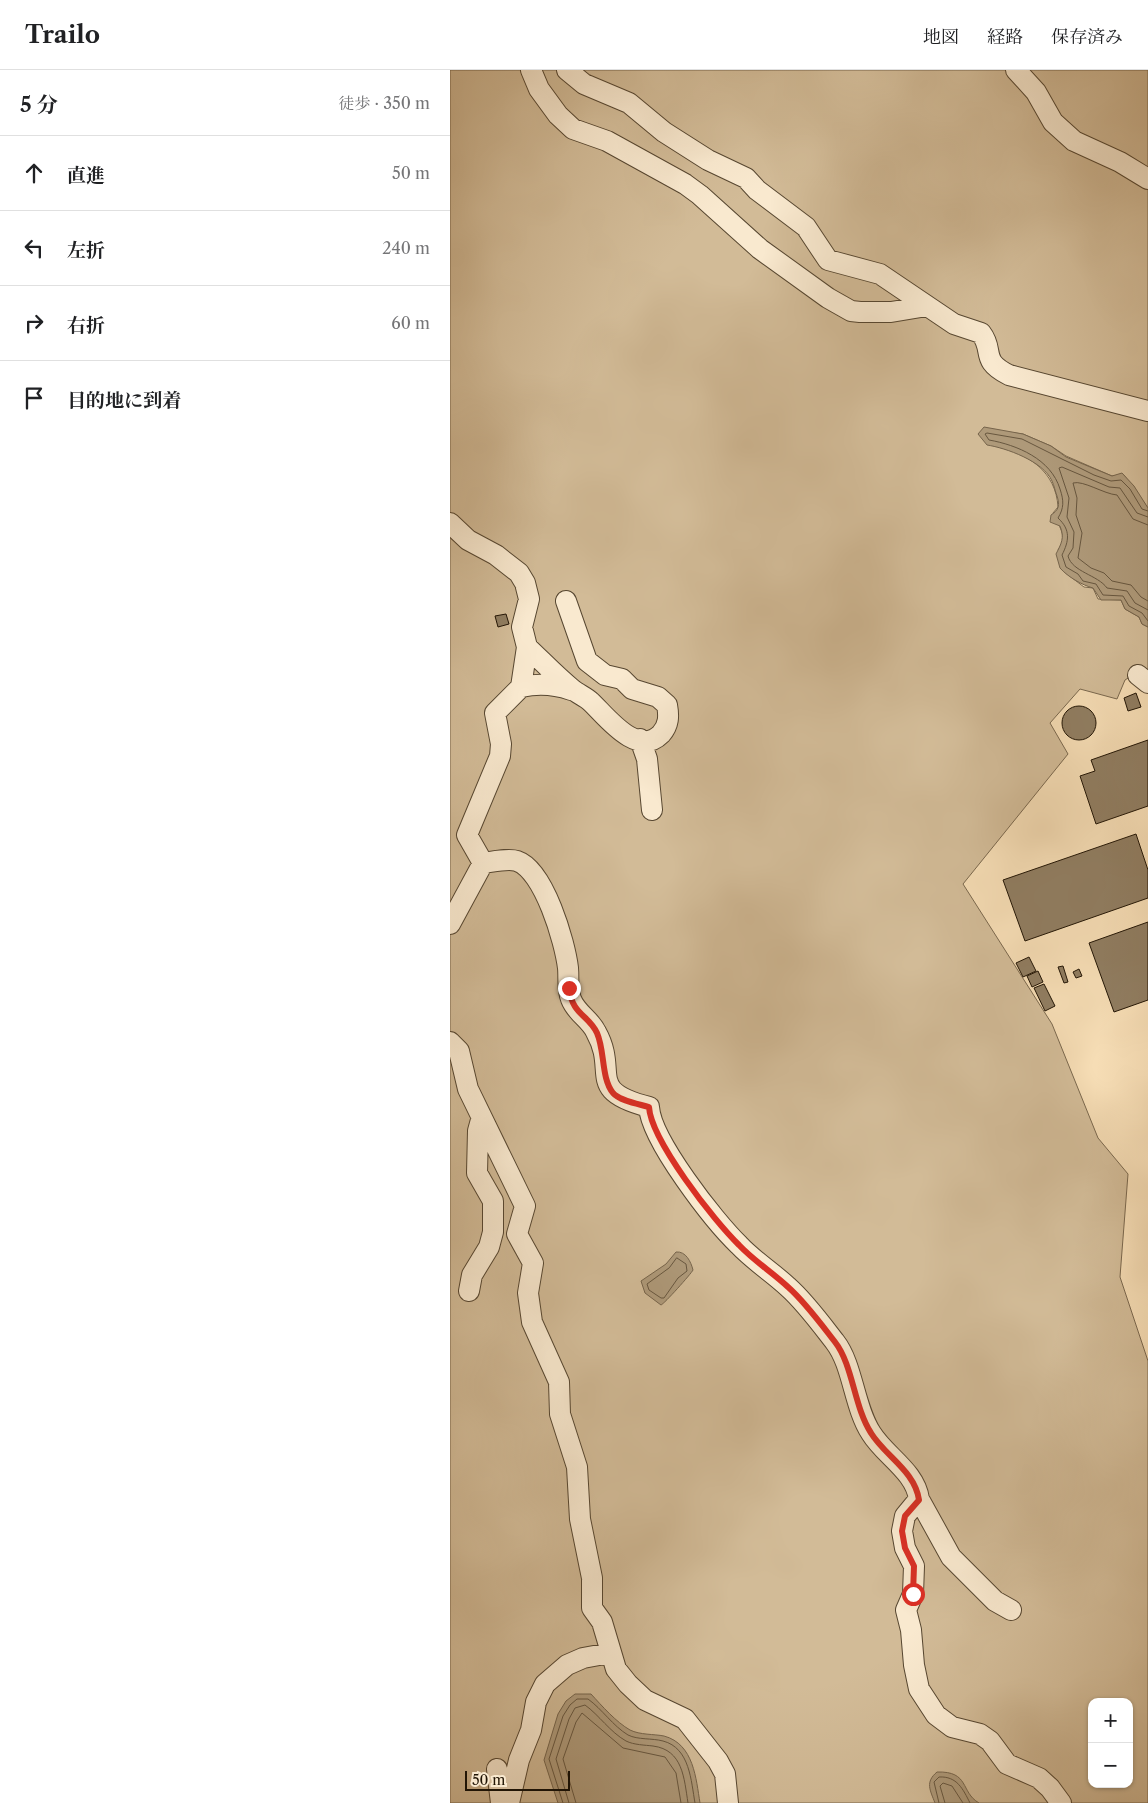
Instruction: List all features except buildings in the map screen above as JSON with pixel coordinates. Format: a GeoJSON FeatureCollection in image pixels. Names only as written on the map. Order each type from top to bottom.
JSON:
{"type":"FeatureCollection","features":[{"type":"Feature","properties":{"kind":"lane"},"geometry":{"type":"LineString","coordinates":[[531,70],[539,89],[558,115],[573,129],[607,141],[685,184],[700,195],[760,249],[828,298],[851,311],[860,312],[891,312],[927,306]]}},
{"type":"Feature","properties":{"kind":"lane"},"geometry":{"type":"LineString","coordinates":[[567,70],[584,84],[629,103],[664,132],[708,160],[746,178],[757,190],[806,227],[828,260],[880,274],[954,324],[981,333],[992,364],[1009,375],[1148,411]]}},
{"type":"Feature","properties":{"kind":"lane"},"geometry":{"type":"LineString","coordinates":[[1016,70],[1036,92],[1053,122],[1074,141],[1120,162],[1148,179]]}},
{"type":"Feature","properties":{"kind":"lane"},"geometry":{"type":"LineString","coordinates":[[1036,92],[1040,70]]}},
{"type":"Feature","properties":{"kind":"lane"},"geometry":{"type":"LineString","coordinates":[[450,523],[468,540],[496,554],[519,574],[525,583],[529,599],[522,627],[527,647],[521,687]]}},
{"type":"Feature","properties":{"kind":"lane"},"geometry":{"type":"LineString","coordinates":[[527,647],[615,728],[640,739],[648,740],[661,734],[668,722],[666,705],[658,697],[632,689],[622,679],[605,675],[587,661],[582,653],[566,602]]}},
{"type":"Feature","properties":{"kind":"lane"},"geometry":{"type":"LineString","coordinates":[[579,694],[605,675]]}},
{"type":"Feature","properties":{"kind":"lane"},"geometry":{"type":"LineString","coordinates":[[483,863],[459,837],[500,756],[501,744],[495,713],[521,687],[539,684],[556,685],[579,694]]}},
{"type":"Feature","properties":{"kind":"lane"},"geometry":{"type":"LineString","coordinates":[[640,739],[647,759],[652,810]]}},
{"type":"Feature","properties":{"kind":"lane"},"geometry":{"type":"LineString","coordinates":[[483,863],[516,861],[527,867],[551,905],[561,935],[568,968],[570,998],[577,1012],[596,1031],[603,1054],[608,1084],[615,1095],[649,1107],[650,1118],[657,1132],[692,1188],[738,1244],[772,1275],[789,1287],[837,1344],[863,1420],[872,1436],[905,1471],[918,1490],[919,1500],[951,1557],[995,1601],[1011,1610]]}},
{"type":"Feature","properties":{"kind":"lane"},"geometry":{"type":"LineString","coordinates":[[450,924],[483,863]]}},
{"type":"Feature","properties":{"kind":"lane"},"geometry":{"type":"LineString","coordinates":[[450,1042],[459,1051],[468,1089],[481,1120],[525,1206],[517,1234],[533,1263],[528,1292],[532,1322],[559,1382],[560,1414],[577,1467],[580,1519],[592,1578],[592,1608],[602,1622],[616,1669],[628,1684],[645,1700],[685,1719],[718,1762],[725,1774],[728,1803]]}},
{"type":"Feature","properties":{"kind":"lane"},"geometry":{"type":"LineString","coordinates":[[469,1291],[472,1275],[489,1247],[493,1232],[493,1201],[476,1173],[478,1131],[481,1120]]}},
{"type":"Feature","properties":{"kind":"lane"},"geometry":{"type":"LineString","coordinates":[[919,1500],[905,1516],[902,1531],[905,1548],[914,1566],[913,1594],[906,1610],[911,1630],[914,1665],[919,1689],[936,1715],[952,1727],[985,1738],[1007,1764],[1039,1778],[1050,1788],[1061,1803]]}},
{"type":"Feature","properties":{"kind":"lane"},"geometry":{"type":"LineString","coordinates":[[509,1803],[519,1760],[531,1730],[536,1702],[544,1684],[567,1665],[583,1658],[610,1652]]}},
{"type":"Feature","properties":{"kind":"lane"},"geometry":{"type":"LineString","coordinates":[[496,1769],[501,1803]]}},
{"type":"Feature","properties":{"kind":"shaded area"},"geometry":{"type":"Polygon","coordinates":[[[450,70],[1148,70],[1148,508],[1124,475],[1112,476],[1066,456],[1051,446],[1023,434],[1015,433],[998,447],[1020,454],[1039,466],[1046,474],[1056,495],[1058,507],[1053,513],[1063,536],[1058,550],[1063,571],[1084,587],[1093,588],[1098,599],[1121,600],[1125,609],[1139,617],[1142,624],[1148,627],[1148,670],[1144,668],[1125,680],[1117,699],[1080,689],[1050,723],[1068,754],[963,884],[1052,1024],[1098,1138],[1128,1174],[1120,1277],[1148,1361],[1148,1803],[450,1803],[450,70]]]}},
{"type":"Feature","properties":{"kind":"water"},"geometry":{"type":"Polygon","coordinates":[[[984,427],[1023,434],[1051,446],[1066,457],[1112,476],[1122,473],[1134,486],[1148,508],[1148,627],[1142,624],[1139,617],[1125,609],[1121,600],[1101,600],[1093,588],[1075,580],[1060,568],[1056,554],[1062,541],[1062,534],[1060,526],[1050,522],[1051,515],[1059,505],[1052,481],[1041,467],[1014,452],[987,445],[978,434],[984,427]]]}},
{"type":"Feature","properties":{"kind":"water"},"geometry":{"type":"Polygon","coordinates":[[[676,1252],[685,1255],[693,1270],[661,1305],[645,1293],[641,1281],[666,1264],[676,1252]]]}},
{"type":"Feature","properties":{"kind":"water"},"geometry":{"type":"Polygon","coordinates":[[[575,1694],[591,1694],[614,1718],[634,1732],[664,1736],[682,1746],[688,1754],[695,1773],[700,1803],[558,1803],[544,1760],[558,1714],[566,1701],[575,1694]]]}},
{"type":"Feature","properties":{"kind":"water"},"geometry":{"type":"Polygon","coordinates":[[[937,1772],[948,1773],[960,1778],[969,1793],[979,1803],[935,1803],[930,1790],[930,1783],[937,1772]]]}},
{"type":"Feature","properties":{"kind":"route"},"geometry":{"type":"LineString","coordinates":[[569,988],[570,998],[577,1012],[596,1031],[603,1054],[608,1084],[615,1095],[649,1107],[650,1118],[657,1132],[692,1188],[738,1244],[772,1275],[789,1287],[837,1344],[863,1420],[872,1436],[905,1471],[918,1490],[919,1500],[905,1516],[902,1531],[905,1548],[914,1566],[913,1594]]}}]}
